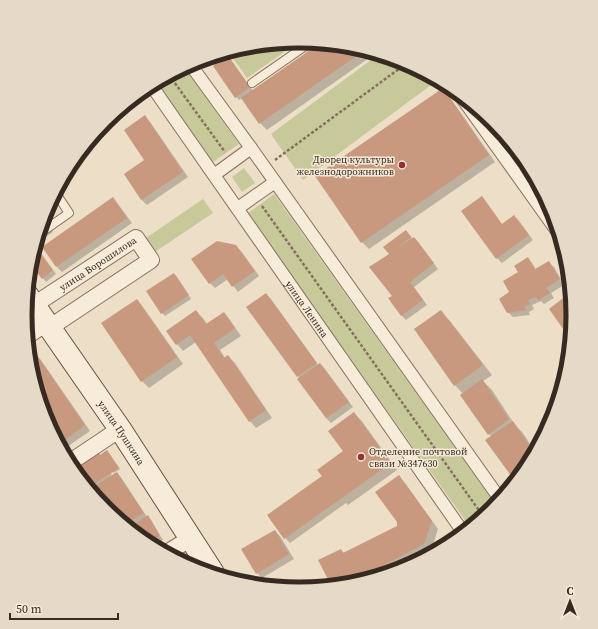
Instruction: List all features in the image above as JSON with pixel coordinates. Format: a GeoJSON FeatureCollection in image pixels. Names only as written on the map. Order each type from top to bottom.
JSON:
{"type":"FeatureCollection","features":[{"type":"Feature","properties":{"kind":"main road","name":"улица Пушкина"},"geometry":{"type":"LineString","coordinates":[[36,316],[120,429],[208,565]]}},
{"type":"Feature","properties":{"kind":"street"},"geometry":{"type":"LineString","coordinates":[[194,69],[496,495]]}},
{"type":"Feature","properties":{"kind":"street","name":"улица Ленина"},"geometry":{"type":"LineString","coordinates":[[154,90],[238,208],[460,528]]}},
{"type":"Feature","properties":{"kind":"street"},"geometry":{"type":"LineString","coordinates":[[478,116],[546,212]]}},
{"type":"Feature","properties":{"kind":"street"},"geometry":{"type":"LineString","coordinates":[[214,175],[251,148]]}},
{"type":"Feature","properties":{"kind":"street"},"geometry":{"type":"LineString","coordinates":[[238,208],[275,182]]}},
{"type":"Feature","properties":{"kind":"street","name":"улица Ворошилова"},"geometry":{"type":"LineString","coordinates":[[136,238],[151,260],[36,316],[136,238]]}},
{"type":"Feature","properties":{"kind":"street"},"geometry":{"type":"LineString","coordinates":[[75,459],[120,429]]}},
{"type":"Feature","properties":{"kind":"street"},"geometry":{"type":"LineString","coordinates":[[172,550],[191,538]]}},
{"type":"Feature","properties":{"kind":"lane"},"geometry":{"type":"LineString","coordinates":[[252,83],[302,48]]}},
{"type":"Feature","properties":{"kind":"lane"},"geometry":{"type":"LineString","coordinates":[[46,229],[69,213],[59,198]]}},
{"type":"Feature","properties":{"kind":"path"},"geometry":{"type":"LineString","coordinates":[[264,167],[400,68]]}},
{"type":"Feature","properties":{"kind":"path"},"geometry":{"type":"LineString","coordinates":[[172,80],[233,162]]}},
{"type":"Feature","properties":{"kind":"path"},"geometry":{"type":"LineString","coordinates":[[255,196],[479,511]]}},
{"type":"Feature","properties":{"kind":"green space"},"geometry":{"type":"Polygon","coordinates":[[[290,48],[247,78],[232,57],[264,50],[290,48]]]}},
{"type":"Feature","properties":{"kind":"green space"},"geometry":{"type":"Polygon","coordinates":[[[373,58],[417,75],[428,81],[431,85],[303,180],[271,134],[373,58]]]}},
{"type":"Feature","properties":{"kind":"green space"},"geometry":{"type":"Polygon","coordinates":[[[188,72],[239,144],[210,164],[157,88],[188,72]]]}},
{"type":"Feature","properties":{"kind":"green space"},"geometry":{"type":"Polygon","coordinates":[[[244,168],[255,183],[242,192],[232,177],[244,168]]]}},
{"type":"Feature","properties":{"kind":"green space"},"geometry":{"type":"Polygon","coordinates":[[[274,194],[492,499],[467,522],[247,214],[274,194]]]}},
{"type":"Feature","properties":{"kind":"green space"},"geometry":{"type":"Polygon","coordinates":[[[203,199],[213,213],[152,254],[143,240],[203,199]]]}},
{"type":"Feature","properties":{"kind":"building"},"geometry":{"type":"Polygon","coordinates":[[[313,48],[358,55],[259,124],[241,98],[313,48]]]}},
{"type":"Feature","properties":{"kind":"building"},"geometry":{"type":"Polygon","coordinates":[[[229,57],[250,87],[235,98],[213,66],[220,60],[229,57]]]}},
{"type":"Feature","properties":{"kind":"building","name":"Дворец культуры железнодорожников"},"geometry":{"type":"Polygon","coordinates":[[[442,89],[445,91],[489,155],[361,243],[315,176],[442,89]]]}},
{"type":"Feature","properties":{"kind":"building"},"geometry":{"type":"Polygon","coordinates":[[[145,115],[183,172],[141,200],[124,174],[144,160],[124,130],[145,115]]]}},
{"type":"Feature","properties":{"kind":"building"},"geometry":{"type":"Polygon","coordinates":[[[482,196],[502,224],[514,215],[529,235],[496,259],[461,211],[482,196]]]}},
{"type":"Feature","properties":{"kind":"building"},"geometry":{"type":"Polygon","coordinates":[[[113,197],[127,218],[56,267],[42,247],[113,197]]]}},
{"type":"Feature","properties":{"kind":"building"},"geometry":{"type":"Polygon","coordinates":[[[406,230],[411,237],[394,250],[414,237],[434,263],[410,282],[423,300],[401,316],[388,298],[392,296],[369,267],[389,254],[383,247],[406,230]]]}},
{"type":"Feature","properties":{"kind":"building"},"geometry":{"type":"Polygon","coordinates":[[[217,241],[236,245],[255,271],[232,287],[223,274],[209,284],[191,259],[217,241]]]}},
{"type":"Feature","properties":{"kind":"building"},"geometry":{"type":"Polygon","coordinates":[[[39,252],[53,270],[42,279],[36,270],[39,252]]]}},
{"type":"Feature","properties":{"kind":"building"},"geometry":{"type":"Polygon","coordinates":[[[528,257],[535,269],[549,261],[560,279],[546,288],[550,293],[539,300],[535,297],[528,300],[530,304],[524,307],[526,310],[507,313],[499,299],[509,292],[503,281],[518,272],[514,266],[528,257]]]}},
{"type":"Feature","properties":{"kind":"building"},"geometry":{"type":"Polygon","coordinates":[[[174,273],[189,295],[161,314],[146,291],[174,273]]]}},
{"type":"Feature","properties":{"kind":"building"},"geometry":{"type":"Polygon","coordinates":[[[266,293],[317,363],[297,377],[246,307],[266,293]]]}},
{"type":"Feature","properties":{"kind":"building"},"geometry":{"type":"Polygon","coordinates":[[[565,297],[565,332],[549,309],[565,297]]]}},
{"type":"Feature","properties":{"kind":"building"},"geometry":{"type":"Polygon","coordinates":[[[137,299],[177,357],[141,382],[101,323],[137,299]]]}},
{"type":"Feature","properties":{"kind":"building"},"geometry":{"type":"Polygon","coordinates":[[[196,310],[206,324],[224,312],[235,328],[214,343],[224,358],[228,355],[266,410],[249,422],[190,335],[176,345],[166,331],[196,310]]]}},
{"type":"Feature","properties":{"kind":"building"},"geometry":{"type":"Polygon","coordinates":[[[441,310],[483,365],[454,386],[414,329],[441,310]]]}},
{"type":"Feature","properties":{"kind":"building"},"geometry":{"type":"Polygon","coordinates":[[[36,354],[85,425],[64,441],[52,417],[46,400],[36,354]]]}},
{"type":"Feature","properties":{"kind":"building"},"geometry":{"type":"Polygon","coordinates":[[[320,363],[349,402],[326,418],[297,379],[320,363]]]}},
{"type":"Feature","properties":{"kind":"building"},"geometry":{"type":"Polygon","coordinates":[[[482,379],[509,419],[488,435],[460,395],[482,379]]]}},
{"type":"Feature","properties":{"kind":"building","name":"Отделение почтовой связи №347630"},"geometry":{"type":"Polygon","coordinates":[[[354,412],[391,463],[284,539],[267,515],[322,476],[317,470],[343,451],[328,431],[354,412]]]}},
{"type":"Feature","properties":{"kind":"building"},"geometry":{"type":"Polygon","coordinates":[[[513,421],[530,447],[512,476],[485,440],[513,421]]]}},
{"type":"Feature","properties":{"kind":"building"},"geometry":{"type":"Polygon","coordinates":[[[107,450],[119,468],[93,485],[78,465],[98,452],[100,455],[107,450]]]}},
{"type":"Feature","properties":{"kind":"building"},"geometry":{"type":"Polygon","coordinates":[[[117,472],[144,513],[130,521],[94,486],[117,472]]]}},
{"type":"Feature","properties":{"kind":"building"},"geometry":{"type":"Polygon","coordinates":[[[399,475],[432,521],[424,544],[374,570],[328,580],[318,560],[341,549],[343,553],[397,526],[397,522],[375,492],[399,475]]]}},
{"type":"Feature","properties":{"kind":"building"},"geometry":{"type":"Polygon","coordinates":[[[148,515],[160,536],[155,540],[134,524],[148,515]]]}},
{"type":"Feature","properties":{"kind":"building"},"geometry":{"type":"Polygon","coordinates":[[[275,530],[289,554],[256,574],[241,549],[275,530]]]}},
{"type":"Feature","properties":{"kind":"place","name":"Дворец культуры железнодорожников"},"geometry":{"type":"Point","coordinates":[402,165]}},
{"type":"Feature","properties":{"kind":"place","name":"Отделение почтовой связи №347630"},"geometry":{"type":"Point","coordinates":[361,457]}}]}
